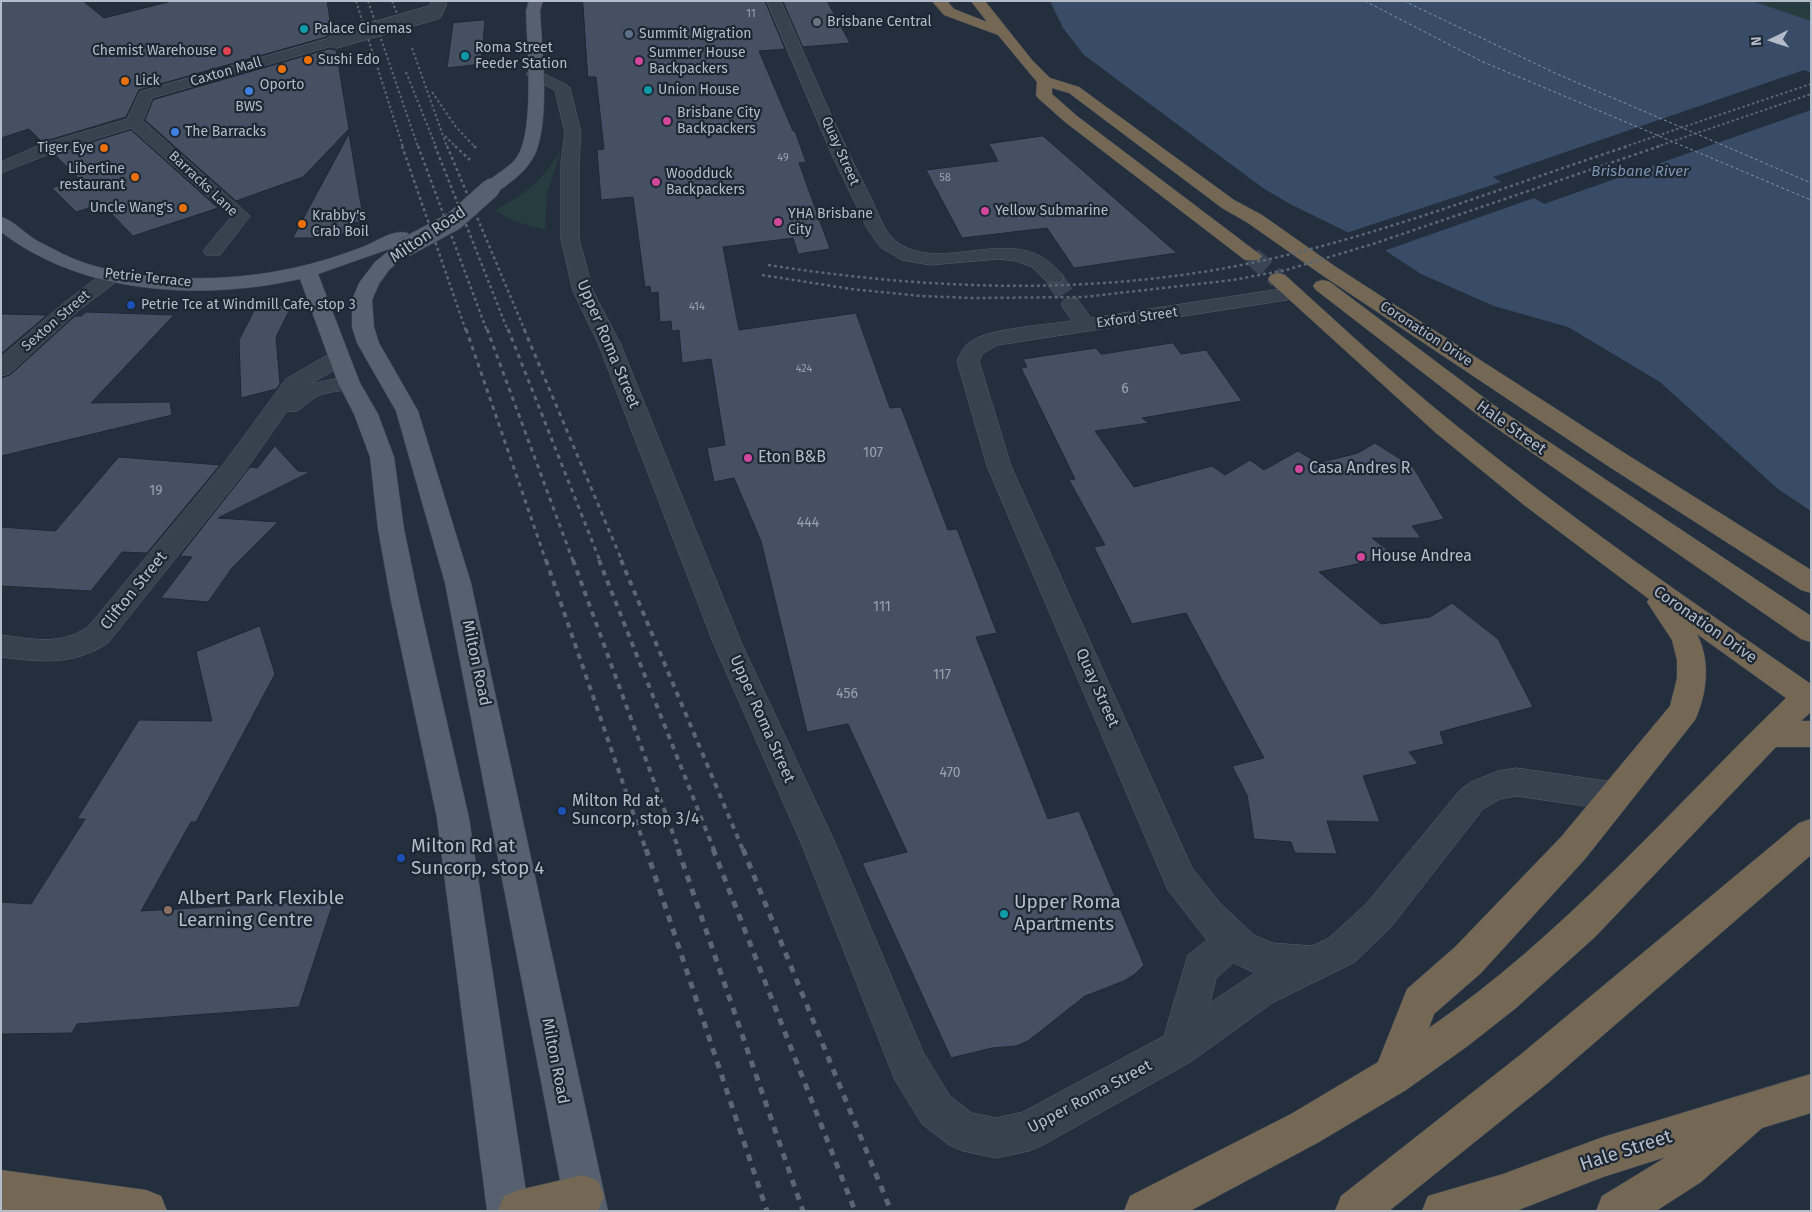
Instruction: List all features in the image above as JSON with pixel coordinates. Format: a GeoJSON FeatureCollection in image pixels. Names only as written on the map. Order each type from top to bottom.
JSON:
{"type":"FeatureCollection","features":[{"type":"Feature","properties":{"kind":"highway"},"geometry":{"type":"LineString","coordinates":[[939,1],[949,12],[1003,33]]}},
{"type":"Feature","properties":{"kind":"highway"},"geometry":{"type":"LineString","coordinates":[[978,1],[1045,82],[1044,95],[1064,113],[1252,256]]}},
{"type":"Feature","properties":{"kind":"highway","name":"Coronation Drive"},"geometry":{"type":"LineString","coordinates":[[1045,82],[1074,90],[1228,204],[1255,219],[1329,271],[1617,460],[1811,583]]}},
{"type":"Feature","properties":{"kind":"highway","name":"Hale Street"},"geometry":{"type":"LineString","coordinates":[[1228,204],[1243,224],[1436,374],[1607,494],[1811,631]]}},
{"type":"Feature","properties":{"kind":"highway","name":"Coronation Drive"},"geometry":{"type":"LineString","coordinates":[[1286,286],[1364,360],[1444,428],[1650,586],[1808,699]]}},
{"type":"Feature","properties":{"kind":"highway"},"geometry":{"type":"LineString","coordinates":[[1392,1076],[1420,1002],[1468,960],[1573,848],[1613,796],[1674,726],[1684,711],[1692,678],[1691,660],[1685,638],[1650,586]]}},
{"type":"Feature","properties":{"kind":"highway"},"geometry":{"type":"LineString","coordinates":[[1145,1211],[1236,1167],[1316,1124],[1392,1076],[1478,1015],[1549,957],[1603,906],[1767,734],[1808,699]]}},
{"type":"Feature","properties":{"kind":"highway"},"geometry":{"type":"LineString","coordinates":[[1767,734],[1811,734]]}},
{"type":"Feature","properties":{"kind":"highway"},"geometry":{"type":"LineString","coordinates":[[1356,1211],[1534,1070],[1810,836]]}},
{"type":"Feature","properties":{"kind":"highway","name":"Hale Street"},"geometry":{"type":"LineString","coordinates":[[1442,1211],[1504,1195],[1603,1157],[1811,1093]]}},
{"type":"Feature","properties":{"kind":"highway"},"geometry":{"type":"LineString","coordinates":[[1617,1211],[1687,1168],[1756,1109]]}},
{"type":"Feature","properties":{"kind":"highway"},"geometry":{"type":"LineString","coordinates":[[1,1191],[146,1211]]}},
{"type":"Feature","properties":{"kind":"highway"},"geometry":{"type":"LineString","coordinates":[[520,1211],[585,1204]]}},
{"type":"Feature","properties":{"kind":"main road"},"geometry":{"type":"LineString","coordinates":[[534,6],[534,74]]}},
{"type":"Feature","properties":{"kind":"main road","name":"Milton Road"},"geometry":{"type":"LineString","coordinates":[[534,74],[534,124],[529,151],[516,170],[491,188],[454,221],[402,242],[369,283],[362,300],[363,327],[372,351],[407,411],[417,439],[458,583],[585,1204]]}},
{"type":"Feature","properties":{"kind":"main road","name":"Petrie Terrace"},"geometry":{"type":"LineString","coordinates":[[1,223],[35,248],[82,268],[113,275],[170,282],[228,283],[269,279],[308,271]]}},
{"type":"Feature","properties":{"kind":"main road"},"geometry":{"type":"LineString","coordinates":[[402,242],[308,271],[338,358],[379,444],[396,556],[453,818],[508,1211]]}},
{"type":"Feature","properties":{"kind":"street","name":"Caxton Mall"},"geometry":{"type":"LineString","coordinates":[[134,122],[146,95],[434,12],[440,1]]}},
{"type":"Feature","properties":{"kind":"street","name":"Quay Street"},"geometry":{"type":"LineString","coordinates":[[774,1],[850,177],[890,247],[904,254],[921,257],[993,254],[1026,256],[1042,263],[1054,278]]}},
{"type":"Feature","properties":{"kind":"street","name":"Upper Roma Street"},"geometry":{"type":"LineString","coordinates":[[534,74],[562,88],[569,109],[573,140],[570,162],[570,239],[573,258],[583,291],[609,343],[727,642],[819,845],[909,1066],[936,1110],[963,1131],[996,1138],[1029,1132],[1179,1048],[1259,990],[1342,950],[1379,915],[1446,834],[1472,799],[1482,792],[1505,783],[1527,782],[1613,796]]}},
{"type":"Feature","properties":{"kind":"street"},"geometry":{"type":"LineString","coordinates":[[1,168],[48,148],[134,122]]}},
{"type":"Feature","properties":{"kind":"street","name":"Barracks Lane"},"geometry":{"type":"LineString","coordinates":[[134,122],[241,216],[213,251]]}},
{"type":"Feature","properties":{"kind":"street","name":"Sexton Street"},"geometry":{"type":"LineString","coordinates":[[1,369],[72,306],[113,275]]}},
{"type":"Feature","properties":{"kind":"street","name":"Exford Street"},"geometry":{"type":"LineString","coordinates":[[980,344],[1286,286]]}},
{"type":"Feature","properties":{"kind":"street"},"geometry":{"type":"LineString","coordinates":[[1071,304],[1085,325]]}},
{"type":"Feature","properties":{"kind":"street","name":"Quay Street"},"geometry":{"type":"LineString","coordinates":[[980,344],[970,352],[968,361],[999,466],[1180,879],[1204,912],[1233,941],[1268,961],[1312,963]]}},
{"type":"Feature","properties":{"kind":"street","name":"Clifton Street"},"geometry":{"type":"LineString","coordinates":[[1,646],[57,652],[72,650],[93,639],[106,627],[234,468],[294,384],[338,358]]}},
{"type":"Feature","properties":{"kind":"street","name":"Clifton Street"},"geometry":{"type":"LineString","coordinates":[[234,468],[302,395],[312,390],[349,383]]}},
{"type":"Feature","properties":{"kind":"street"},"geometry":{"type":"LineString","coordinates":[[1179,1048],[1201,968],[1233,941]]}},
{"type":"Feature","properties":{"kind":"green space"},"geometry":{"type":"Polygon","coordinates":[[[1754,1],[1811,1],[1811,21],[1754,1]]]}},
{"type":"Feature","properties":{"kind":"green space"},"geometry":{"type":"Polygon","coordinates":[[[562,147],[547,194],[545,230],[512,221],[495,210],[526,191],[542,177],[562,147]]]}},
{"type":"Feature","properties":{"kind":"water","name":"Brisbane River"},"geometry":{"type":"Polygon","coordinates":[[[1050,1],[1753,1],[1811,21],[1811,511],[1778,489],[1660,382],[1568,327],[1494,306],[1421,274],[1386,251],[1290,204],[1263,188],[1084,55],[1063,28],[1050,1]]]}},
{"type":"Feature","properties":{"kind":"pier"},"geometry":{"type":"Polygon","coordinates":[[[1804,70],[1811,73],[1811,110],[1544,204],[1534,198],[1381,252],[1343,234],[1501,182],[1493,177],[1804,70]]]}},
{"type":"Feature","properties":{"kind":"building"},"geometry":{"type":"Polygon","coordinates":[[[1,1],[83,1],[104,18],[172,1],[327,1],[332,32],[326,37],[139,90],[126,117],[42,142],[29,129],[1,138],[1,1]]]}},
{"type":"Feature","properties":{"kind":"building"},"geometry":{"type":"Polygon","coordinates":[[[583,1],[765,1],[785,49],[759,51],[793,131],[795,131],[806,162],[799,163],[830,249],[798,254],[793,238],[723,247],[739,330],[856,313],[890,408],[901,407],[948,530],[957,529],[997,633],[976,637],[1048,819],[1079,811],[1144,965],[1124,981],[1085,996],[1028,1041],[1016,1046],[992,1048],[951,1058],[862,863],[907,852],[848,724],[807,732],[761,541],[734,478],[714,482],[707,448],[725,445],[711,359],[682,363],[679,330],[672,331],[671,321],[660,322],[658,292],[651,293],[650,286],[645,287],[633,197],[601,200],[597,150],[604,149],[596,77],[588,77],[583,1]]]}},
{"type":"Feature","properties":{"kind":"building","name":"Brisbane Central"},"geometry":{"type":"Polygon","coordinates":[[[783,1],[827,1],[850,43],[803,47],[783,1]]]}},
{"type":"Feature","properties":{"kind":"building","name":"Roma Street Feeder Station"},"geometry":{"type":"Polygon","coordinates":[[[485,20],[481,64],[447,68],[453,23],[485,20]]]}},
{"type":"Feature","properties":{"kind":"building"},"geometry":{"type":"Polygon","coordinates":[[[329,49],[336,50],[349,129],[303,177],[236,201],[145,120],[153,100],[329,49]]]}},
{"type":"Feature","properties":{"kind":"building"},"geometry":{"type":"Polygon","coordinates":[[[131,130],[218,208],[133,236],[102,204],[76,212],[52,188],[79,179],[54,154],[131,130]]]}},
{"type":"Feature","properties":{"kind":"building"},"geometry":{"type":"Polygon","coordinates":[[[349,134],[364,222],[350,223],[340,238],[293,238],[349,134]]]}},
{"type":"Feature","properties":{"kind":"building"},"geometry":{"type":"Polygon","coordinates":[[[1043,136],[1177,253],[1074,268],[1047,228],[962,238],[926,170],[998,161],[989,144],[1043,136]]]}},
{"type":"Feature","properties":{"kind":"building"},"geometry":{"type":"Polygon","coordinates":[[[292,305],[276,337],[280,384],[276,389],[241,398],[239,340],[256,307],[292,305]]]}},
{"type":"Feature","properties":{"kind":"building"},"geometry":{"type":"Polygon","coordinates":[[[86,312],[174,315],[91,403],[170,402],[172,415],[1,456],[1,378],[10,375],[75,316],[81,316],[86,312]]]}},
{"type":"Feature","properties":{"kind":"building"},"geometry":{"type":"Polygon","coordinates":[[[1,314],[47,315],[1,354],[1,314]]]}},
{"type":"Feature","properties":{"kind":"building"},"geometry":{"type":"Polygon","coordinates":[[[1173,343],[1181,354],[1206,350],[1242,401],[1142,418],[1149,423],[1095,431],[1134,487],[1212,466],[1225,475],[1250,460],[1264,470],[1298,451],[1318,463],[1358,453],[1375,443],[1413,467],[1444,519],[1412,526],[1421,538],[1372,538],[1395,556],[1319,572],[1381,624],[1430,617],[1452,603],[1498,639],[1533,707],[1440,732],[1444,744],[1409,752],[1418,764],[1363,776],[1380,822],[1327,821],[1337,854],[1295,853],[1291,842],[1254,839],[1247,795],[1232,766],[1264,758],[1186,613],[1132,624],[1094,547],[1105,545],[1069,480],[1075,479],[1021,368],[1027,367],[1023,359],[1096,348],[1101,354],[1173,343]]]}},
{"type":"Feature","properties":{"kind":"building"},"geometry":{"type":"Polygon","coordinates":[[[275,446],[298,471],[310,472],[218,518],[278,522],[232,568],[208,602],[161,598],[192,557],[180,556],[250,467],[257,468],[275,446]]]}},
{"type":"Feature","properties":{"kind":"building"},"geometry":{"type":"Polygon","coordinates":[[[119,457],[220,465],[147,553],[122,552],[91,591],[1,586],[1,527],[55,531],[119,457]]]}},
{"type":"Feature","properties":{"kind":"building"},"geometry":{"type":"Polygon","coordinates":[[[260,626],[275,674],[196,822],[191,822],[141,911],[334,900],[299,1007],[77,1024],[72,1033],[1,1034],[1,902],[31,904],[85,819],[77,819],[139,720],[212,721],[196,652],[260,626]]]}},
{"type":"Feature","properties":{"kind":"ferry route"},"geometry":{"type":"LineString","coordinates":[[1365,1],[1481,61],[1811,200]]}},
{"type":"Feature","properties":{"kind":"ferry route"},"geometry":{"type":"LineString","coordinates":[[1404,1],[1557,74],[1811,183]]}},
{"type":"Feature","properties":{"kind":"tunnel"},"geometry":{"type":"LineString","coordinates":[[1252,256],[1278,279]]}},
{"type":"Feature","properties":{"kind":"tunnel"},"geometry":{"type":"LineString","coordinates":[[1054,278],[1071,304]]}},
{"type":"Feature","properties":{"kind":"railway"},"geometry":{"type":"LineString","coordinates":[[356,1],[403,147]]}},
{"type":"Feature","properties":{"kind":"railway"},"geometry":{"type":"LineString","coordinates":[[368,1],[418,147]]}},
{"type":"Feature","properties":{"kind":"railway"},"geometry":{"type":"LineString","coordinates":[[392,1],[398,16]]}},
{"type":"Feature","properties":{"kind":"railway"},"geometry":{"type":"LineString","coordinates":[[412,48],[447,147]]}},
{"type":"Feature","properties":{"kind":"railway"},"geometry":{"type":"LineString","coordinates":[[406,72],[436,147]]}},
{"type":"Feature","properties":{"kind":"railway"},"geometry":{"type":"LineString","coordinates":[[1624,147],[1811,84]]}},
{"type":"Feature","properties":{"kind":"railway"},"geometry":{"type":"LineString","coordinates":[[432,92],[456,127],[475,147]]}},
{"type":"Feature","properties":{"kind":"railway"},"geometry":{"type":"LineString","coordinates":[[1656,147],[1811,94]]}},
{"type":"Feature","properties":{"kind":"railway"},"geometry":{"type":"LineString","coordinates":[[445,136],[455,146]]}},
{"type":"Feature","properties":{"kind":"railway"},"geometry":{"type":"LineString","coordinates":[[402,146],[466,331]]}},
{"type":"Feature","properties":{"kind":"railway"},"geometry":{"type":"LineString","coordinates":[[418,146],[487,331]]}},
{"type":"Feature","properties":{"kind":"railway"},"geometry":{"type":"LineString","coordinates":[[435,146],[508,331]]}},
{"type":"Feature","properties":{"kind":"railway"},"geometry":{"type":"LineString","coordinates":[[447,146],[525,331]]}},
{"type":"Feature","properties":{"kind":"railway"},"geometry":{"type":"LineString","coordinates":[[455,146],[470,160]]}},
{"type":"Feature","properties":{"kind":"railway"},"geometry":{"type":"LineString","coordinates":[[768,265],[899,281],[965,285],[1030,286],[1161,278],[1226,268],[1334,243],[1376,231],[1628,146]]}},
{"type":"Feature","properties":{"kind":"railway"},"geometry":{"type":"LineString","coordinates":[[762,275],[851,289],[921,296],[972,298],[1084,297],[1233,280],[1286,270],[1376,243],[1660,146]]}},
{"type":"Feature","properties":{"kind":"railway"},"geometry":{"type":"LineString","coordinates":[[466,329],[546,561]]}},
{"type":"Feature","properties":{"kind":"railway"},"geometry":{"type":"LineString","coordinates":[[487,329],[573,561]]}},
{"type":"Feature","properties":{"kind":"railway"},"geometry":{"type":"LineString","coordinates":[[508,329],[600,561]]}},
{"type":"Feature","properties":{"kind":"railway"},"geometry":{"type":"LineString","coordinates":[[524,329],[622,561]]}},
{"type":"Feature","properties":{"kind":"railway"},"geometry":{"type":"LineString","coordinates":[[546,560],[646,850]]}},
{"type":"Feature","properties":{"kind":"railway"},"geometry":{"type":"LineString","coordinates":[[573,560],[679,850]]}},
{"type":"Feature","properties":{"kind":"railway"},"geometry":{"type":"LineString","coordinates":[[599,560],[714,850]]}},
{"type":"Feature","properties":{"kind":"railway"},"geometry":{"type":"LineString","coordinates":[[621,560],[743,850]]}},
{"type":"Feature","properties":{"kind":"railway"},"geometry":{"type":"LineString","coordinates":[[646,849],[767,1211]]}},
{"type":"Feature","properties":{"kind":"railway"},"geometry":{"type":"LineString","coordinates":[[678,849],[803,1211]]}},
{"type":"Feature","properties":{"kind":"railway"},"geometry":{"type":"LineString","coordinates":[[713,849],[855,1211]]}},
{"type":"Feature","properties":{"kind":"railway"},"geometry":{"type":"LineString","coordinates":[[743,849],[891,1211]]}},
{"type":"Feature","properties":{"kind":"place","name":"Brisbane Central"},"geometry":{"type":"Point","coordinates":[817,22]}},
{"type":"Feature","properties":{"kind":"place","name":"Palace Cinemas"},"geometry":{"type":"Point","coordinates":[304,29]}},
{"type":"Feature","properties":{"kind":"place","name":"Summit Migration"},"geometry":{"type":"Point","coordinates":[629,34]}},
{"type":"Feature","properties":{"kind":"place","name":"Chemist Warehouse"},"geometry":{"type":"Point","coordinates":[227,51]}},
{"type":"Feature","properties":{"kind":"place","name":"Roma Street Feeder Station"},"geometry":{"type":"Point","coordinates":[465,56]}},
{"type":"Feature","properties":{"kind":"place","name":"Sushi Edo"},"geometry":{"type":"Point","coordinates":[308,60]}},
{"type":"Feature","properties":{"kind":"place","name":"Summer House Backpackers"},"geometry":{"type":"Point","coordinates":[639,61]}},
{"type":"Feature","properties":{"kind":"place","name":"Oporto"},"geometry":{"type":"Point","coordinates":[282,69]}},
{"type":"Feature","properties":{"kind":"place","name":"Lick"},"geometry":{"type":"Point","coordinates":[125,81]}},
{"type":"Feature","properties":{"kind":"place","name":"Union House"},"geometry":{"type":"Point","coordinates":[648,90]}},
{"type":"Feature","properties":{"kind":"place","name":"BWS"},"geometry":{"type":"Point","coordinates":[249,91]}},
{"type":"Feature","properties":{"kind":"place","name":"Brisbane City Backpackers"},"geometry":{"type":"Point","coordinates":[667,121]}},
{"type":"Feature","properties":{"kind":"place","name":"The Barracks"},"geometry":{"type":"Point","coordinates":[175,132]}},
{"type":"Feature","properties":{"kind":"place","name":"Tiger Eye"},"geometry":{"type":"Point","coordinates":[104,148]}},
{"type":"Feature","properties":{"kind":"place","name":"Libertine restaurant"},"geometry":{"type":"Point","coordinates":[135,177]}},
{"type":"Feature","properties":{"kind":"place","name":"Woodduck Backpackers"},"geometry":{"type":"Point","coordinates":[656,182]}},
{"type":"Feature","properties":{"kind":"place","name":"Uncle Wang's"},"geometry":{"type":"Point","coordinates":[183,208]}},
{"type":"Feature","properties":{"kind":"place","name":"Yellow Submarine"},"geometry":{"type":"Point","coordinates":[985,211]}},
{"type":"Feature","properties":{"kind":"place","name":"YHA Brisbane City"},"geometry":{"type":"Point","coordinates":[778,222]}},
{"type":"Feature","properties":{"kind":"place","name":"Krabby's Crab Boil"},"geometry":{"type":"Point","coordinates":[302,224]}},
{"type":"Feature","properties":{"kind":"place","name":"Petrie Tce at Windmill Cafe, stop 3"},"geometry":{"type":"Point","coordinates":[131,305]}},
{"type":"Feature","properties":{"kind":"place","name":"Eton B&B"},"geometry":{"type":"Point","coordinates":[748,458]}},
{"type":"Feature","properties":{"kind":"place","name":"Casa Andres R"},"geometry":{"type":"Point","coordinates":[1299,469]}},
{"type":"Feature","properties":{"kind":"place","name":"House Andrea"},"geometry":{"type":"Point","coordinates":[1361,557]}},
{"type":"Feature","properties":{"kind":"place","name":"Milton Rd at Suncorp, stop 3/4"},"geometry":{"type":"Point","coordinates":[562,811]}},
{"type":"Feature","properties":{"kind":"place","name":"Milton Rd at Suncorp, stop 4"},"geometry":{"type":"Point","coordinates":[401,858]}},
{"type":"Feature","properties":{"kind":"place","name":"Albert Park Flexible Learning Centre"},"geometry":{"type":"Point","coordinates":[168,910]}},
{"type":"Feature","properties":{"kind":"place","name":"Upper Roma Apartments"},"geometry":{"type":"Point","coordinates":[1004,914]}}]}
